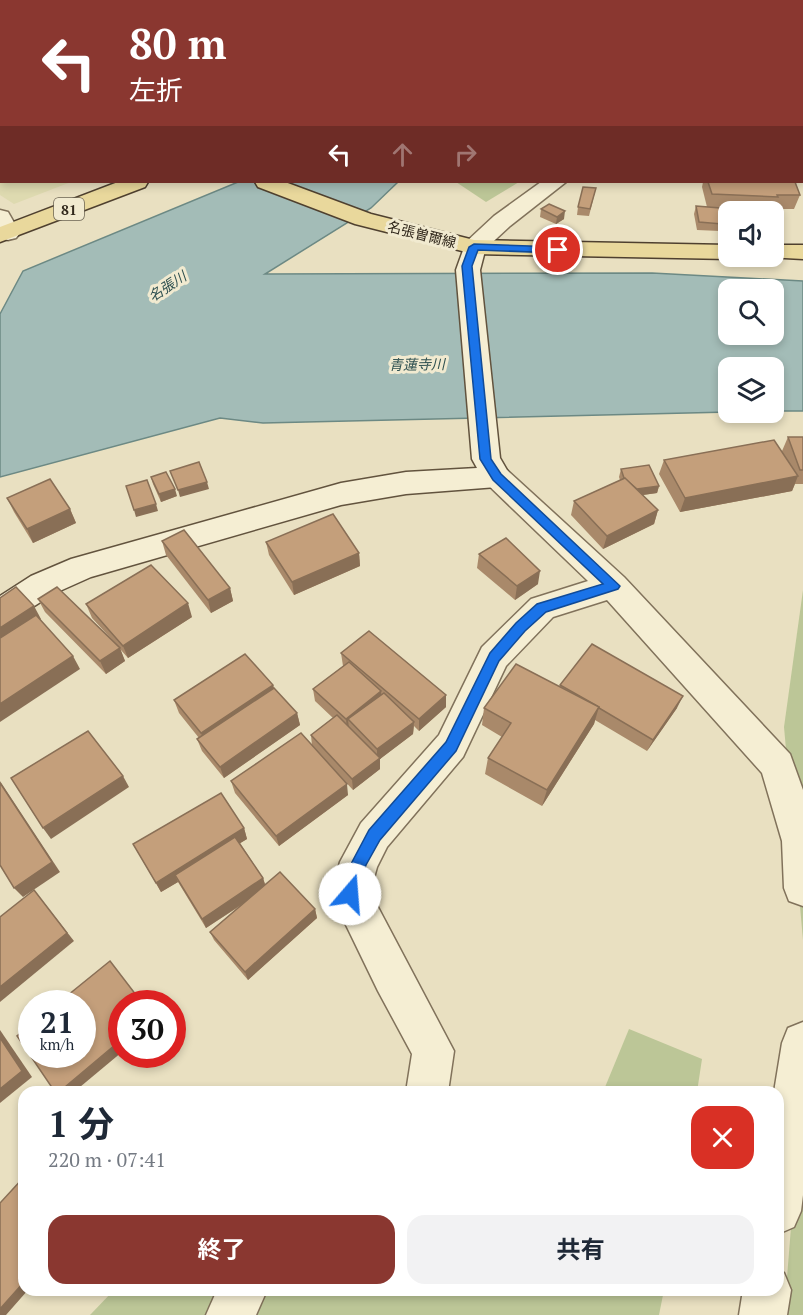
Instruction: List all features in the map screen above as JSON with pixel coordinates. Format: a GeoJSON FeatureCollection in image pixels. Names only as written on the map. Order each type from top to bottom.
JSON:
{"type":"FeatureCollection","features":[{"type":"Feature","properties":{"kind":"main road","name":"81"},"geometry":{"type":"LineString","coordinates":[[3,228],[134,183]]}},
{"type":"Feature","properties":{"kind":"main road","name":"名張曽爾線"},"geometry":{"type":"LineString","coordinates":[[269,183],[471,258],[718,252]]}},
{"type":"Feature","properties":{"kind":"main road"},"geometry":{"type":"LineString","coordinates":[[784,252],[803,252]]}},
{"type":"Feature","properties":{"kind":"street"},"geometry":{"type":"LineString","coordinates":[[554,183],[502,221],[471,258],[491,468],[613,586],[777,765],[801,841],[803,888]]}},
{"type":"Feature","properties":{"kind":"street"},"geometry":{"type":"LineString","coordinates":[[0,612],[42,585],[82,567],[341,494],[491,468]]}},
{"type":"Feature","properties":{"kind":"street"},"geometry":{"type":"LineString","coordinates":[[428,1086],[433,1051],[350,894],[359,862],[374,835],[451,746],[494,657],[520,627],[542,608],[613,586]]}},
{"type":"Feature","properties":{"kind":"street"},"geometry":{"type":"LineString","coordinates":[[784,1171],[803,1043]]}},
{"type":"Feature","properties":{"kind":"street"},"geometry":{"type":"LineString","coordinates":[[230,1315],[240,1296]]}},
{"type":"Feature","properties":{"kind":"street"},"geometry":{"type":"LineString","coordinates":[[763,1315],[766,1296]]}},
{"type":"Feature","properties":{"kind":"shaded area"},"geometry":{"type":"Polygon","coordinates":[[[0,183],[68,183],[14,204],[0,195],[0,183]]]}},
{"type":"Feature","properties":{"kind":"green space"},"geometry":{"type":"Polygon","coordinates":[[[458,183],[517,183],[486,202],[458,183]]]}},
{"type":"Feature","properties":{"kind":"green space"},"geometry":{"type":"Polygon","coordinates":[[[803,590],[803,940],[784,727],[803,590]]]}},
{"type":"Feature","properties":{"kind":"green space"},"geometry":{"type":"Polygon","coordinates":[[[629,1029],[702,1059],[698,1086],[605,1086],[629,1029]]]}},
{"type":"Feature","properties":{"kind":"green space"},"geometry":{"type":"Polygon","coordinates":[[[803,1077],[803,1315],[784,1315],[803,1077]]]}},
{"type":"Feature","properties":{"kind":"green space"},"geometry":{"type":"Polygon","coordinates":[[[108,1296],[663,1296],[659,1315],[90,1315],[108,1296]]]}},
{"type":"Feature","properties":{"kind":"water"},"geometry":{"type":"Polygon","coordinates":[[[236,183],[397,183],[371,208],[265,274],[652,273],[765,279],[718,279],[718,345],[784,345],[784,280],[803,281],[803,411],[784,411],[784,357],[718,357],[718,412],[263,423],[220,418],[0,477],[0,314],[23,271],[236,183]]]}},
{"type":"Feature","properties":{"kind":"building"},"geometry":{"type":"Polygon","coordinates":[[[708,183],[795,183],[800,195],[777,195],[778,197],[712,194],[708,183]]]}},
{"type":"Feature","properties":{"kind":"building"},"geometry":{"type":"Polygon","coordinates":[[[583,187],[596,188],[590,209],[578,207],[583,187]]]}},
{"type":"Feature","properties":{"kind":"building"},"geometry":{"type":"Polygon","coordinates":[[[549,204],[565,211],[557,217],[541,209],[549,204]]]}},
{"type":"Feature","properties":{"kind":"building"},"geometry":{"type":"Polygon","coordinates":[[[696,206],[718,208],[718,224],[699,222],[696,206]]]}},
{"type":"Feature","properties":{"kind":"building"},"geometry":{"type":"Polygon","coordinates":[[[788,437],[803,437],[803,470],[800,470],[788,437]]]}},
{"type":"Feature","properties":{"kind":"building"},"geometry":{"type":"Polygon","coordinates":[[[774,440],[798,476],[685,498],[664,460],[774,440]]]}},
{"type":"Feature","properties":{"kind":"building"},"geometry":{"type":"Polygon","coordinates":[[[199,462],[207,482],[178,490],[170,471],[199,462]]]}},
{"type":"Feature","properties":{"kind":"building"},"geometry":{"type":"Polygon","coordinates":[[[649,465],[659,486],[637,489],[624,478],[621,469],[649,465]]]}},
{"type":"Feature","properties":{"kind":"building"},"geometry":{"type":"Polygon","coordinates":[[[166,472],[175,489],[159,494],[151,477],[166,472]]]}},
{"type":"Feature","properties":{"kind":"building"},"geometry":{"type":"Polygon","coordinates":[[[625,478],[658,510],[607,536],[574,501],[625,478]]]}},
{"type":"Feature","properties":{"kind":"building"},"geometry":{"type":"Polygon","coordinates":[[[50,479],[70,509],[27,529],[7,498],[50,479]]]}},
{"type":"Feature","properties":{"kind":"building"},"geometry":{"type":"Polygon","coordinates":[[[147,480],[156,504],[134,510],[126,486],[147,480]]]}},
{"type":"Feature","properties":{"kind":"building"},"geometry":{"type":"Polygon","coordinates":[[[333,514],[359,553],[292,582],[266,542],[333,514]]]}},
{"type":"Feature","properties":{"kind":"building"},"geometry":{"type":"Polygon","coordinates":[[[184,530],[230,588],[208,600],[162,541],[184,530]]]}},
{"type":"Feature","properties":{"kind":"building"},"geometry":{"type":"Polygon","coordinates":[[[506,538],[540,571],[517,586],[479,554],[506,538]]]}},
{"type":"Feature","properties":{"kind":"building"},"geometry":{"type":"Polygon","coordinates":[[[151,565],[188,603],[123,646],[86,604],[151,565]]]}},
{"type":"Feature","properties":{"kind":"building"},"geometry":{"type":"Polygon","coordinates":[[[16,587],[34,606],[0,628],[0,598],[16,587]]]}},
{"type":"Feature","properties":{"kind":"building"},"geometry":{"type":"Polygon","coordinates":[[[57,587],[120,648],[100,661],[38,599],[57,587]]]}},
{"type":"Feature","properties":{"kind":"building"},"geometry":{"type":"Polygon","coordinates":[[[36,615],[73,656],[0,704],[0,638],[36,615]]]}},
{"type":"Feature","properties":{"kind":"building"},"geometry":{"type":"Polygon","coordinates":[[[369,631],[446,695],[419,719],[341,653],[369,631]]]}},
{"type":"Feature","properties":{"kind":"building"},"geometry":{"type":"Polygon","coordinates":[[[592,644],[683,696],[653,740],[560,685],[592,644]]]}},
{"type":"Feature","properties":{"kind":"building"},"geometry":{"type":"Polygon","coordinates":[[[245,654],[273,685],[201,733],[174,700],[245,654]]]}},
{"type":"Feature","properties":{"kind":"building"},"geometry":{"type":"Polygon","coordinates":[[[349,662],[381,691],[346,719],[313,689],[349,662]]]}},
{"type":"Feature","properties":{"kind":"building"},"geometry":{"type":"Polygon","coordinates":[[[516,664],[599,707],[547,790],[488,758],[511,723],[484,708],[516,664]]]}},
{"type":"Feature","properties":{"kind":"building"},"geometry":{"type":"Polygon","coordinates":[[[274,688],[297,713],[220,767],[197,739],[274,688]]]}},
{"type":"Feature","properties":{"kind":"building"},"geometry":{"type":"Polygon","coordinates":[[[384,693],[414,722],[377,749],[348,719],[384,693]]]}},
{"type":"Feature","properties":{"kind":"building"},"geometry":{"type":"Polygon","coordinates":[[[337,715],[380,758],[352,779],[311,735],[337,715]]]}},
{"type":"Feature","properties":{"kind":"building"},"geometry":{"type":"Polygon","coordinates":[[[88,731],[123,776],[43,828],[11,778],[88,731]]]}},
{"type":"Feature","properties":{"kind":"building"},"geometry":{"type":"Polygon","coordinates":[[[301,733],[347,784],[276,836],[231,781],[301,733]]]}},
{"type":"Feature","properties":{"kind":"building"},"geometry":{"type":"Polygon","coordinates":[[[0,783],[52,862],[14,888],[0,865],[0,783]]]}},
{"type":"Feature","properties":{"kind":"building"},"geometry":{"type":"Polygon","coordinates":[[[221,793],[244,828],[156,883],[133,844],[221,793]]]}},
{"type":"Feature","properties":{"kind":"building"},"geometry":{"type":"Polygon","coordinates":[[[235,837],[263,878],[202,919],[175,875],[235,837]]]}},
{"type":"Feature","properties":{"kind":"building"},"geometry":{"type":"Polygon","coordinates":[[[280,872],[315,909],[245,972],[210,932],[280,872]]]}},
{"type":"Feature","properties":{"kind":"building"},"geometry":{"type":"Polygon","coordinates":[[[34,890],[67,933],[0,987],[0,917],[34,890]]]}},
{"type":"Feature","properties":{"kind":"building"},"geometry":{"type":"Polygon","coordinates":[[[110,961],[132,990],[108,990],[108,1051],[96,1061],[96,990],[74,990],[110,961]]]}},
{"type":"Feature","properties":{"kind":"building"},"geometry":{"type":"Polygon","coordinates":[[[0,1038],[22,1071],[0,1089],[0,1038]]]}},
{"type":"Feature","properties":{"kind":"building"},"geometry":{"type":"Polygon","coordinates":[[[39,1068],[88,1068],[66,1086],[51,1086],[39,1068]]]}},
{"type":"Feature","properties":{"kind":"building"},"geometry":{"type":"Polygon","coordinates":[[[18,1184],[18,1289],[0,1309],[0,1203],[18,1184]]]}},
{"type":"Feature","properties":{"kind":"route"},"geometry":{"type":"LineString","coordinates":[[350,894],[359,862],[374,835],[451,746],[494,657],[520,627],[542,608],[613,586],[497,477],[486,459],[467,266],[474,247],[558,250]]}},
{"type":"Feature","properties":{"kind":"water label","name":"名張川"},"geometry":{"type":"Point","coordinates":[167,286]}},
{"type":"Feature","properties":{"kind":"water label","name":"青蓮寺川"},"geometry":{"type":"Point","coordinates":[417,364]}}]}
